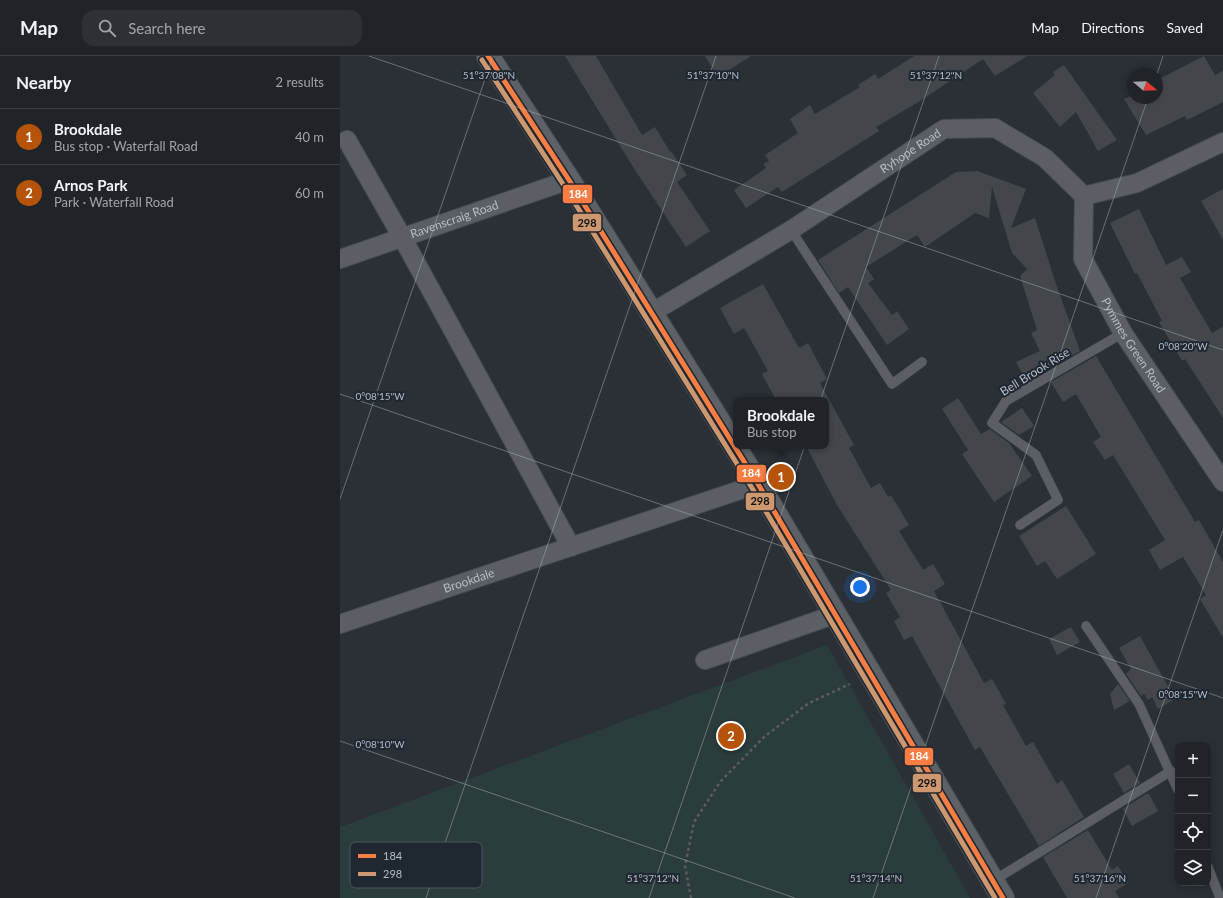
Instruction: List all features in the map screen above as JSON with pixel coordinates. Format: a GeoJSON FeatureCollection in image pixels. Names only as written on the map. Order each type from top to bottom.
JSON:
{"type":"FeatureCollection","features":[{"type":"Feature","properties":{"kind":"main road"},"geometry":{"type":"LineString","coordinates":[[494,58],[733,444]]}},
{"type":"Feature","properties":{"kind":"main road"},"geometry":{"type":"LineString","coordinates":[[736,449],[836,614],[998,890]]}},
{"type":"Feature","properties":{"kind":"street","name":"Ryhope Road"},"geometry":{"type":"LineString","coordinates":[[652,313],[791,230],[944,129],[995,128],[1046,158],[1084,196]]}},
{"type":"Feature","properties":{"kind":"street"},"geometry":{"type":"LineString","coordinates":[[347,140],[572,546]]}},
{"type":"Feature","properties":{"kind":"street"},"geometry":{"type":"LineString","coordinates":[[1084,196],[1137,183],[1223,142]]}},
{"type":"Feature","properties":{"kind":"street","name":"Ravenscraig Road"},"geometry":{"type":"LineString","coordinates":[[340,259],[569,180]]}},
{"type":"Feature","properties":{"kind":"street","name":"Pymmes Green Road"},"geometry":{"type":"LineString","coordinates":[[1084,196],[1083,259],[1123,333],[1223,482]]}},
{"type":"Feature","properties":{"kind":"street","name":"Brookdale"},"geometry":{"type":"LineString","coordinates":[[340,624],[758,484]]}},
{"type":"Feature","properties":{"kind":"street"},"geometry":{"type":"LineString","coordinates":[[705,660],[836,614]]}},
{"type":"Feature","properties":{"kind":"lane"},"geometry":{"type":"LineString","coordinates":[[791,230],[892,384],[922,362]]}},
{"type":"Feature","properties":{"kind":"lane","name":"Bell Brook Rise"},"geometry":{"type":"LineString","coordinates":[[1020,525],[1058,500],[1036,455],[992,423],[1006,401],[1123,333]]}},
{"type":"Feature","properties":{"kind":"lane"},"geometry":{"type":"LineString","coordinates":[[1086,626],[1139,704],[1175,782]]}},
{"type":"Feature","properties":{"kind":"lane"},"geometry":{"type":"LineString","coordinates":[[998,890],[1171,771]]}},
{"type":"Feature","properties":{"kind":"lane"},"geometry":{"type":"LineString","coordinates":[[1211,875],[1220,898]]}},
{"type":"Feature","properties":{"kind":"path"},"geometry":{"type":"LineString","coordinates":[[691,898],[685,866],[694,822],[720,782],[764,737],[809,703],[871,674]]}},
{"type":"Feature","properties":{"kind":"shaded area"},"geometry":{"type":"Polygon","coordinates":[[[827,645],[970,898],[340,898],[340,827],[827,645]]]}},
{"type":"Feature","properties":{"kind":"building"},"geometry":{"type":"Polygon","coordinates":[[[565,56],[596,56],[642,135],[655,127],[670,152],[671,151],[687,175],[677,182],[710,231],[686,247],[633,167],[565,56]]]}},
{"type":"Feature","properties":{"kind":"building"},"geometry":{"type":"Polygon","coordinates":[[[705,56],[751,56],[718,77],[705,56]]]}},
{"type":"Feature","properties":{"kind":"building"},"geometry":{"type":"Polygon","coordinates":[[[914,56],[1027,56],[995,76],[983,59],[920,101],[876,127],[879,131],[782,192],[778,187],[746,208],[734,190],[766,168],[763,164],[769,161],[765,155],[798,133],[790,119],[810,105],[815,114],[860,87],[858,85],[875,74],[878,79],[914,56]]]}},
{"type":"Feature","properties":{"kind":"building"},"geometry":{"type":"Polygon","coordinates":[[[1204,56],[1215,75],[1223,71],[1223,102],[1187,120],[1185,116],[1146,135],[1127,104],[1163,104],[1163,77],[1204,56]]]}},
{"type":"Feature","properties":{"kind":"building"},"geometry":{"type":"Polygon","coordinates":[[[1064,65],[1117,140],[1098,151],[1076,112],[1060,127],[1033,93],[1055,75],[1053,72],[1064,65]]]}},
{"type":"Feature","properties":{"kind":"building"},"geometry":{"type":"Polygon","coordinates":[[[977,171],[1026,189],[1011,228],[1035,218],[1056,284],[1080,351],[1026,381],[1016,362],[1040,351],[1031,333],[1037,330],[1020,276],[1027,269],[1012,253],[992,187],[989,218],[975,213],[925,247],[917,235],[866,267],[874,279],[868,283],[892,315],[897,311],[909,329],[887,345],[848,287],[839,293],[818,260],[956,172],[977,171]]]}},
{"type":"Feature","properties":{"kind":"building"},"geometry":{"type":"Polygon","coordinates":[[[1223,189],[1223,240],[1201,201],[1223,189]]]}},
{"type":"Feature","properties":{"kind":"building"},"geometry":{"type":"Polygon","coordinates":[[[1139,209],[1166,265],[1182,257],[1191,272],[1180,278],[1212,333],[1223,327],[1223,418],[1185,359],[1182,361],[1159,322],[1162,321],[1137,273],[1135,274],[1110,223],[1139,209]]]}},
{"type":"Feature","properties":{"kind":"building"},"geometry":{"type":"Polygon","coordinates":[[[763,284],[799,348],[808,343],[827,379],[820,383],[828,397],[774,397],[762,374],[768,371],[744,328],[734,334],[720,308],[763,284]]]}},
{"type":"Feature","properties":{"kind":"building"},"geometry":{"type":"Polygon","coordinates":[[[1096,356],[1195,522],[1199,520],[1223,562],[1223,638],[1200,599],[1206,595],[1183,557],[1160,570],[1149,550],[1165,540],[1113,455],[1105,460],[1093,442],[1101,437],[1076,394],[1063,402],[1051,382],[1096,356]]]}},
{"type":"Feature","properties":{"kind":"building"},"geometry":{"type":"Polygon","coordinates":[[[958,398],[981,434],[990,429],[1009,443],[1032,476],[994,502],[962,454],[968,450],[942,409],[958,398]]]}},
{"type":"Feature","properties":{"kind":"building"},"geometry":{"type":"Polygon","coordinates":[[[829,399],[854,445],[849,448],[871,488],[880,483],[888,497],[891,495],[909,525],[899,531],[923,570],[933,564],[945,584],[934,591],[984,683],[992,679],[1006,704],[1003,705],[1026,746],[1033,742],[1057,784],[1062,780],[1084,817],[1039,846],[980,747],[975,750],[912,636],[904,640],[894,621],[900,617],[886,593],[891,590],[837,505],[808,449],[829,449],[829,399]]]}},
{"type":"Feature","properties":{"kind":"building"},"geometry":{"type":"Polygon","coordinates":[[[1022,408],[1034,426],[1019,435],[1001,422],[1022,408]]]}},
{"type":"Feature","properties":{"kind":"building"},"geometry":{"type":"Polygon","coordinates":[[[1066,506],[1096,554],[1057,579],[1045,561],[1037,566],[1019,536],[1066,506]]]}},
{"type":"Feature","properties":{"kind":"building"},"geometry":{"type":"Polygon","coordinates":[[[1071,627],[1080,642],[1057,655],[1049,639],[1071,627]]]}},
{"type":"Feature","properties":{"kind":"building"},"geometry":{"type":"Polygon","coordinates":[[[1140,636],[1175,699],[1158,709],[1152,697],[1148,700],[1144,694],[1141,696],[1126,674],[1131,669],[1119,648],[1140,636]]]}},
{"type":"Feature","properties":{"kind":"building"},"geometry":{"type":"Polygon","coordinates":[[[1118,684],[1130,701],[1114,710],[1110,694],[1118,684]]]}},
{"type":"Feature","properties":{"kind":"building"},"geometry":{"type":"Polygon","coordinates":[[[1129,764],[1140,783],[1124,793],[1113,774],[1129,764]]]}},
{"type":"Feature","properties":{"kind":"building"},"geometry":{"type":"Polygon","coordinates":[[[1146,794],[1149,794],[1158,811],[1132,826],[1123,809],[1146,794]]]}},
{"type":"Feature","properties":{"kind":"building"},"geometry":{"type":"Polygon","coordinates":[[[1088,830],[1112,870],[1118,866],[1128,883],[1115,891],[1119,898],[1067,898],[1043,857],[1088,830]]]}},
{"type":"Feature","properties":{"kind":"transit line","name":"184"},"geometry":{"type":"LineString","coordinates":[[488,56],[569,180],[733,444]]}},
{"type":"Feature","properties":{"kind":"transit line","name":"298"},"geometry":{"type":"LineString","coordinates":[[482,60],[563,184],[752,488],[995,898]]}},
{"type":"Feature","properties":{"kind":"transit line","name":"184"},"geometry":{"type":"LineString","coordinates":[[736,449],[1003,898]]}},
{"type":"Feature","properties":{"kind":"place","name":"Brookdale"},"geometry":{"type":"Point","coordinates":[781,477]}},
{"type":"Feature","properties":{"kind":"place","name":"Arnos Park"},"geometry":{"type":"Point","coordinates":[731,736]}}]}
